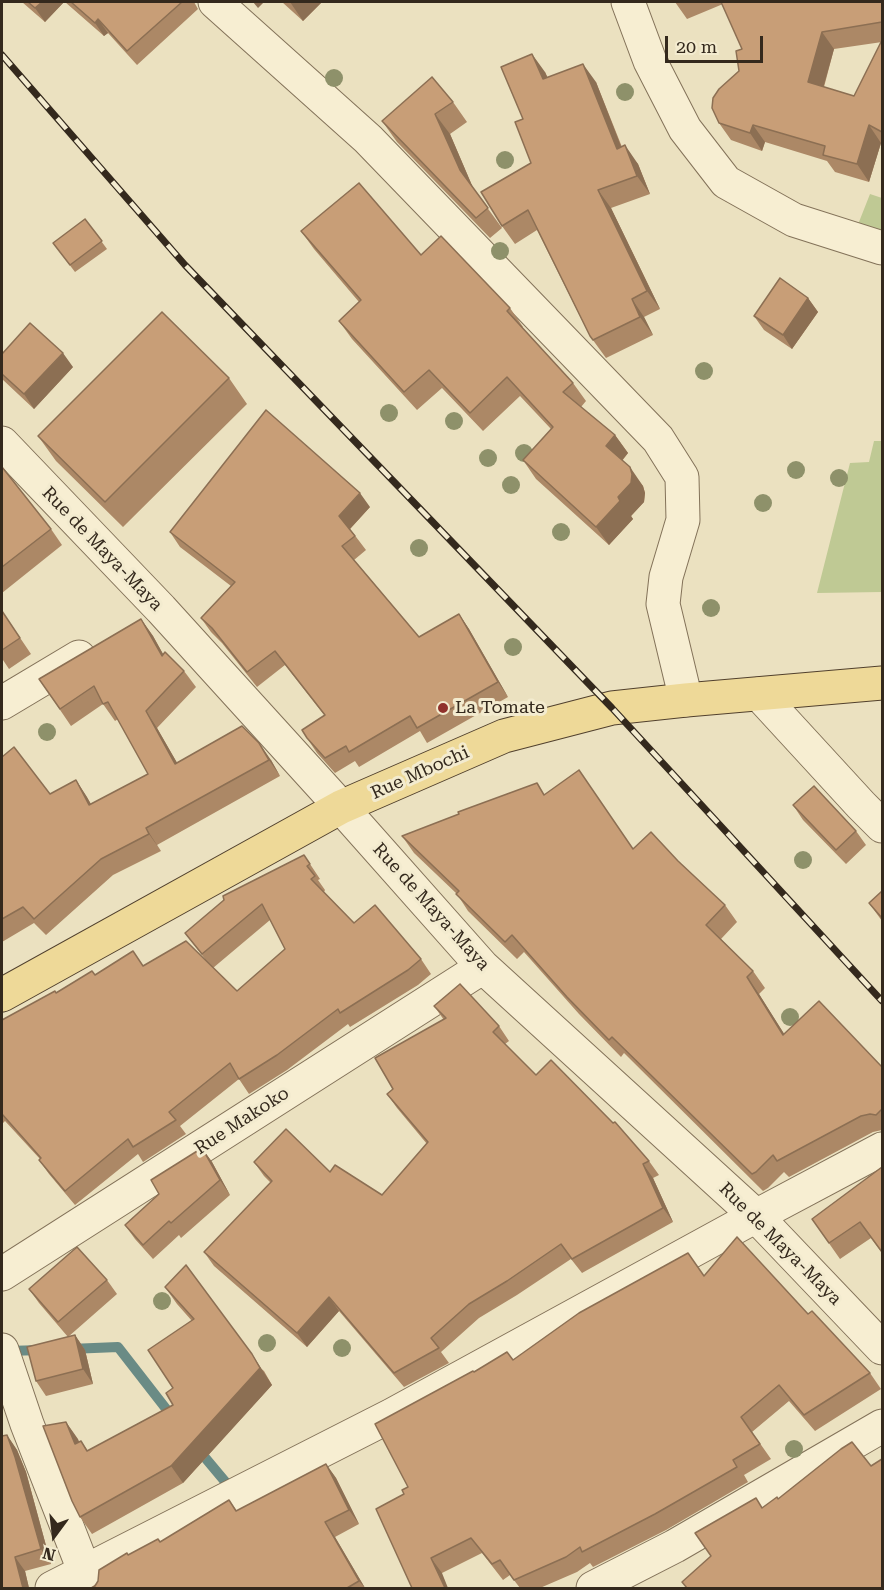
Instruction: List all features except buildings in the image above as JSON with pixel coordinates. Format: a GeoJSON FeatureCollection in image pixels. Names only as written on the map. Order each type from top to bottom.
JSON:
{"type":"FeatureCollection","features":[{"type":"Feature","properties":{"kind":"main road","name":"Rue Mbochi"},"geometry":{"type":"LineString","coordinates":[[2,995],[341,807],[504,736],[612,708],[882,683]]}},
{"type":"Feature","properties":{"kind":"street"},"geometry":{"type":"LineString","coordinates":[[215,2],[368,140],[658,440],[682,477],[683,520],[666,578],[663,604],[686,700]]}},
{"type":"Feature","properties":{"kind":"street"},"geometry":{"type":"LineString","coordinates":[[628,2],[650,61],[685,129],[726,182],[794,220],[882,248]]}},
{"type":"Feature","properties":{"kind":"street","name":"Rue de Maya-Maya"},"geometry":{"type":"LineString","coordinates":[[2,443],[160,609],[483,967],[756,1216],[882,1348]]}},
{"type":"Feature","properties":{"kind":"street"},"geometry":{"type":"LineString","coordinates":[[131,627],[160,609]]}},
{"type":"Feature","properties":{"kind":"street"},"geometry":{"type":"LineString","coordinates":[[2,703],[101,644]]}},
{"type":"Feature","properties":{"kind":"street"},"geometry":{"type":"LineString","coordinates":[[759,694],[882,826]]}},
{"type":"Feature","properties":{"kind":"street","name":"Rue Makoko"},"geometry":{"type":"LineString","coordinates":[[2,1274],[483,967]]}},
{"type":"Feature","properties":{"kind":"street"},"geometry":{"type":"LineString","coordinates":[[52,1588],[88,1580],[882,1149]]}},
{"type":"Feature","properties":{"kind":"street"},"geometry":{"type":"LineString","coordinates":[[2,1350],[27,1424],[88,1580]]}},
{"type":"Feature","properties":{"kind":"street"},"geometry":{"type":"LineString","coordinates":[[593,1588],[675,1546],[882,1426]]}},
{"type":"Feature","properties":{"kind":"green space"},"geometry":{"type":"Polygon","coordinates":[[[870,194],[882,198],[882,234],[857,227],[870,194]]]}},
{"type":"Feature","properties":{"kind":"green space"},"geometry":{"type":"Polygon","coordinates":[[[874,441],[882,441],[882,592],[817,593],[850,463],[869,462],[874,441]]]}},
{"type":"Feature","properties":{"kind":"waterway"},"geometry":{"type":"LineString","coordinates":[[70,1349],[118,1347],[174,1419]]}},
{"type":"Feature","properties":{"kind":"waterway"},"geometry":{"type":"LineString","coordinates":[[7,1351],[42,1350]]}},
{"type":"Feature","properties":{"kind":"waterway"},"geometry":{"type":"LineString","coordinates":[[197,1448],[233,1491]]}},
{"type":"Feature","properties":{"kind":"railway"},"geometry":{"type":"LineString","coordinates":[[2,55],[185,265],[612,708],[882,1001]]}},
{"type":"Feature","properties":{"kind":"place","name":"La Tomate"},"geometry":{"type":"Point","coordinates":[443,708]}}]}
